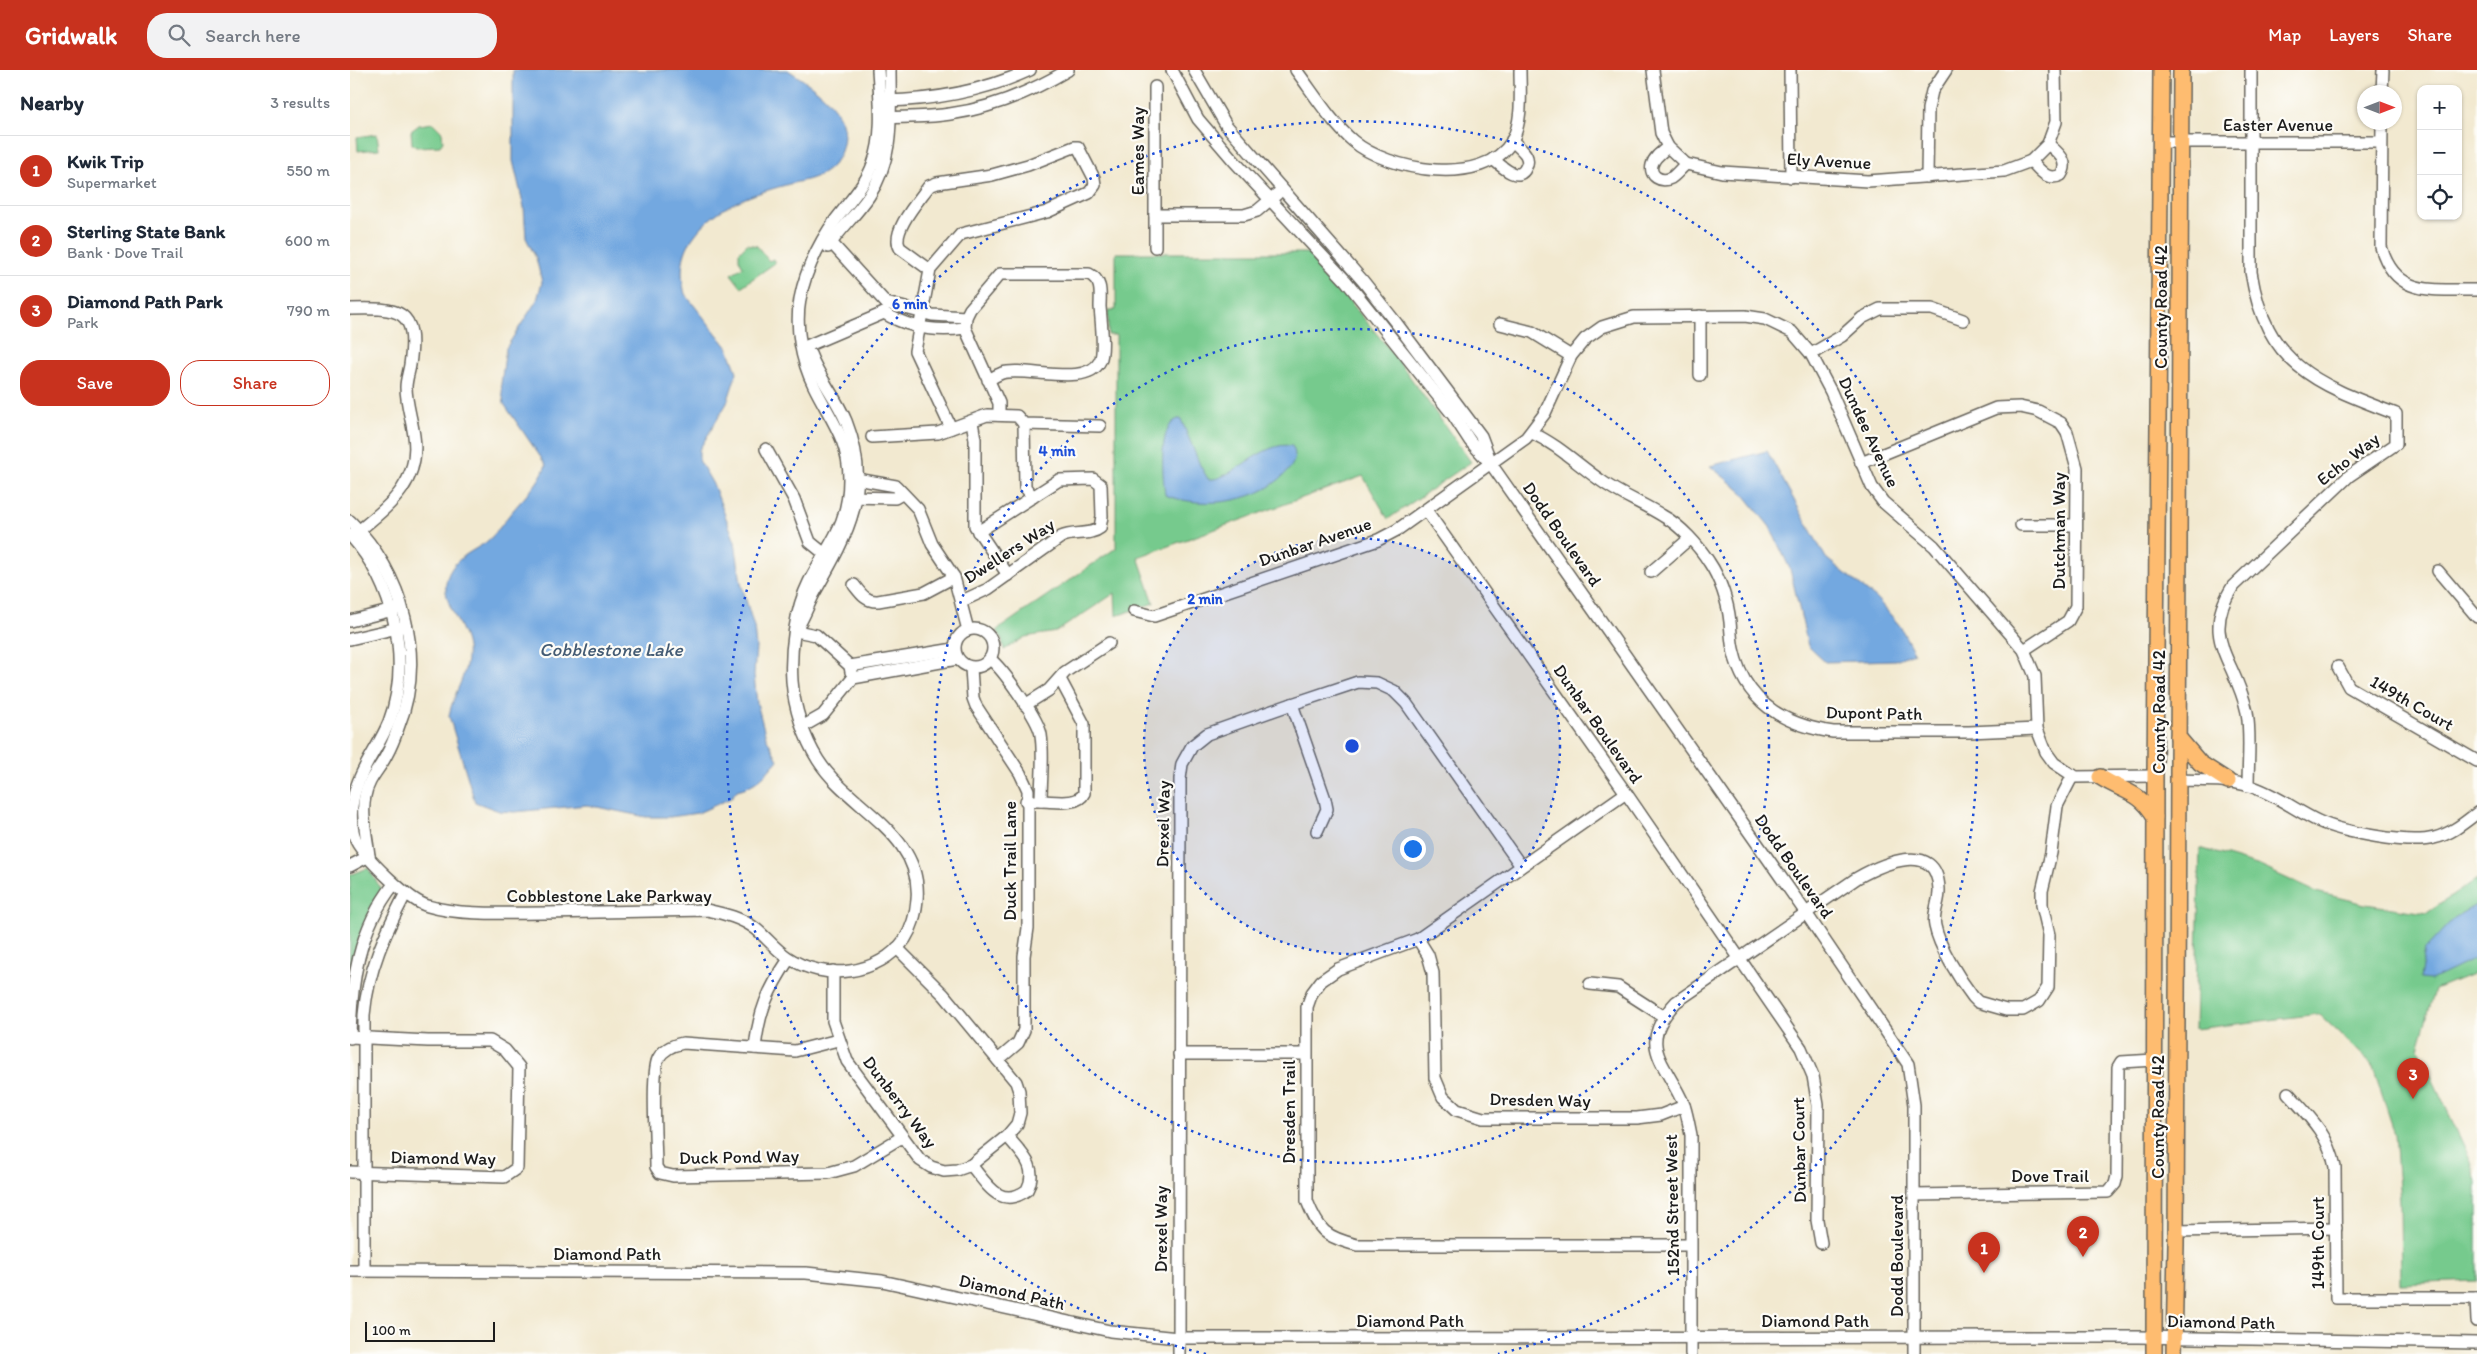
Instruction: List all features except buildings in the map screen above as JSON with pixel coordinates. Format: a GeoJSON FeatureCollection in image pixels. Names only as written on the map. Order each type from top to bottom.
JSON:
{"type":"FeatureCollection","features":[{"type":"Feature","properties":{"kind":"highway","name":"County Road 42"},"geometry":{"type":"LineString","coordinates":[[2154,1354],[2155,818],[2161,70]]}},
{"type":"Feature","properties":{"kind":"highway","name":"County Road 42"},"geometry":{"type":"LineString","coordinates":[[2174,1354],[2180,70]]}},
{"type":"Feature","properties":{"kind":"highway"},"geometry":{"type":"LineString","coordinates":[[2178,737],[2200,763],[2228,781]]}},
{"type":"Feature","properties":{"kind":"highway"},"geometry":{"type":"LineString","coordinates":[[2156,746],[2178,780]]}},
{"type":"Feature","properties":{"kind":"highway"},"geometry":{"type":"LineString","coordinates":[[2156,776],[2178,806]]}},
{"type":"Feature","properties":{"kind":"highway"},"geometry":{"type":"LineString","coordinates":[[2100,777],[2133,792],[2146,802],[2155,818]]}},
{"type":"Feature","properties":{"kind":"street","name":"Cobblestone Lake Parkway"},"geometry":{"type":"LineString","coordinates":[[369,856],[394,884],[427,906],[501,913],[707,910],[734,916],[756,929],[789,959],[808,967],[833,971],[851,971],[873,966],[897,948],[907,936],[916,909],[917,884],[911,860],[902,843],[891,831],[843,790],[818,760],[802,727],[792,683],[796,630],[829,558],[850,526],[854,478],[852,440],[838,417],[805,347],[798,313],[809,265],[828,240],[868,197],[886,118],[885,101],[878,70]]}},
{"type":"Feature","properties":{"kind":"street","name":"Cobblestone Lake Parkway"},"geometry":{"type":"LineString","coordinates":[[885,101],[890,70]]}},
{"type":"Feature","properties":{"kind":"street"},"geometry":{"type":"LineString","coordinates":[[885,101],[943,96],[968,91],[990,86],[1030,70]]}},
{"type":"Feature","properties":{"kind":"street"},"geometry":{"type":"LineString","coordinates":[[886,118],[950,114],[998,103],[1021,95],[1068,70]]}},
{"type":"Feature","properties":{"kind":"street"},"geometry":{"type":"LineString","coordinates":[[1172,70],[1198,118],[1234,161],[1346,281],[1452,415],[1470,441],[1491,464]]}},
{"type":"Feature","properties":{"kind":"street"},"geometry":{"type":"LineString","coordinates":[[1194,70],[1226,125],[1281,190],[1364,281],[1397,324],[1481,436],[1491,464]]}},
{"type":"Feature","properties":{"kind":"street"},"geometry":{"type":"LineString","coordinates":[[1296,70],[1352,141],[1371,154],[1392,163],[1442,170],[1469,168],[1493,159],[1512,140],[1518,122],[1520,70]]}},
{"type":"Feature","properties":{"kind":"street"},"geometry":{"type":"LineString","coordinates":[[1653,70],[1657,89],[1657,117],[1660,133],[1668,147],[1686,164],[1671,178],[1663,180],[1656,178],[1652,173],[1652,166],[1655,158],[1668,147]]}},
{"type":"Feature","properties":{"kind":"street"},"geometry":{"type":"LineString","coordinates":[[1790,70],[1790,177]]}},
{"type":"Feature","properties":{"kind":"street"},"geometry":{"type":"LineString","coordinates":[[1927,177],[1928,109],[1932,91],[1946,70]]}},
{"type":"Feature","properties":{"kind":"street","name":"Ely Avenue"},"geometry":{"type":"LineString","coordinates":[[1686,164],[1722,172],[1868,181],[2004,171],[2031,161],[2048,144],[2055,128],[2057,96],[2055,70]]}},
{"type":"Feature","properties":{"kind":"street","name":"Echo Way"},"geometry":{"type":"LineString","coordinates":[[2248,786],[2247,714],[2242,694],[2219,638],[2218,620],[2222,603],[2233,586],[2349,476],[2396,444],[2396,414],[2336,391],[2312,378],[2285,353],[2264,322],[2255,297],[2251,272],[2251,70]]}},
{"type":"Feature","properties":{"kind":"street"},"geometry":{"type":"LineString","coordinates":[[2382,85],[2383,70]]}},
{"type":"Feature","properties":{"kind":"street","name":"Eames Way"},"geometry":{"type":"LineString","coordinates":[[1155,87],[1155,247]]}},
{"type":"Feature","properties":{"kind":"street"},"geometry":{"type":"LineString","coordinates":[[2382,130],[2381,247],[2386,263],[2395,276],[2408,285],[2423,289],[2477,290]]}},
{"type":"Feature","properties":{"kind":"street"},"geometry":{"type":"LineString","coordinates":[[1493,159],[1512,174],[1519,174],[1525,170],[1528,164],[1527,156],[1512,140]]}},
{"type":"Feature","properties":{"kind":"street","name":"Easter Avenue"},"geometry":{"type":"LineString","coordinates":[[2161,142],[2382,142]]}},
{"type":"Feature","properties":{"kind":"street"},"geometry":{"type":"LineString","coordinates":[[2031,161],[2050,178],[2061,175],[2065,164],[2063,158],[2048,144]]}},
{"type":"Feature","properties":{"kind":"street"},"geometry":{"type":"LineString","coordinates":[[930,270],[904,252],[897,239],[906,219],[929,186],[999,173],[1078,147],[1094,178],[1094,185],[1089,193],[1047,212],[961,234],[930,270],[915,351],[952,428]]}},
{"type":"Feature","properties":{"kind":"street","name":"Eames Way"},"geometry":{"type":"LineString","coordinates":[[1156,215],[1238,216],[1257,211],[1281,190]]}},
{"type":"Feature","properties":{"kind":"street"},"geometry":{"type":"LineString","coordinates":[[828,240],[894,319],[937,330],[966,323],[986,289],[1000,274],[1090,274],[1099,283],[1101,359],[1095,368],[1081,374],[1002,373],[988,380]]}},
{"type":"Feature","properties":{"kind":"street"},"geometry":{"type":"LineString","coordinates":[[350,308],[395,311],[406,318],[413,338],[406,387],[414,438],[413,468],[399,494],[354,534]]}},
{"type":"Feature","properties":{"kind":"street"},"geometry":{"type":"LineString","coordinates":[[805,347],[885,308],[922,312],[966,323]]}},
{"type":"Feature","properties":{"kind":"street"},"geometry":{"type":"LineString","coordinates":[[1811,354],[1842,336],[1862,318],[1880,309],[1932,309],[1963,320]]}},
{"type":"Feature","properties":{"kind":"street","name":"Dundee Avenue"},"geometry":{"type":"LineString","coordinates":[[1491,464],[1532,433],[1545,413],[1571,356],[1593,332],[1623,319],[1644,316],[1754,317],[1770,321],[1792,332],[1811,354],[1831,392],[1872,487],[1883,502],[1934,546],[2024,650],[2035,676],[2037,729],[2046,752],[2054,763],[2073,775]]}},
{"type":"Feature","properties":{"kind":"street"},"geometry":{"type":"LineString","coordinates":[[1700,316],[1700,375]]}},
{"type":"Feature","properties":{"kind":"street"},"geometry":{"type":"LineString","coordinates":[[966,323],[999,403],[998,415]]}},
{"type":"Feature","properties":{"kind":"street"},"geometry":{"type":"LineString","coordinates":[[1500,324],[1532,332],[1571,356]]}},
{"type":"Feature","properties":{"kind":"street","name":"Dutchman Way"},"geometry":{"type":"LineString","coordinates":[[1861,463],[1996,408],[2020,407],[2038,411],[2061,423],[2067,432],[2078,468],[2076,606],[2068,621],[2024,650]]}},
{"type":"Feature","properties":{"kind":"street"},"geometry":{"type":"LineString","coordinates":[[872,437],[924,435],[972,422],[987,415],[1017,416],[1024,424],[1025,487],[1033,497]]}},
{"type":"Feature","properties":{"kind":"street"},"geometry":{"type":"LineString","coordinates":[[972,422],[975,439],[974,516],[978,532],[1008,575]]}},
{"type":"Feature","properties":{"kind":"street"},"geometry":{"type":"LineString","coordinates":[[1024,424],[1100,426]]}},
{"type":"Feature","properties":{"kind":"street","name":"Dupont Path"},"geometry":{"type":"LineString","coordinates":[[1532,433],[1551,442],[1616,490],[1663,516],[1689,539],[1709,562],[1718,582],[1730,620],[1735,659],[1750,690],[1765,706],[1780,716],[1815,729],[1833,732],[1970,732],[2037,729]]}},
{"type":"Feature","properties":{"kind":"street"},"geometry":{"type":"LineString","coordinates":[[766,449],[794,499],[810,542],[829,558]]}},
{"type":"Feature","properties":{"kind":"street","name":"Dunbar Avenue"},"geometry":{"type":"LineString","coordinates":[[1134,611],[1154,616],[1378,540],[1397,530],[1491,464]]}},
{"type":"Feature","properties":{"kind":"street","name":"Dodd Boulevard"},"geometry":{"type":"LineString","coordinates":[[1491,464],[1806,913],[1908,1064],[1914,1094],[1914,1354]]}},
{"type":"Feature","properties":{"kind":"street"},"geometry":{"type":"LineString","coordinates":[[854,478],[896,486],[918,510],[927,535],[954,577],[962,601],[968,630]]}},
{"type":"Feature","properties":{"kind":"street","name":"Dwellers Way"},"geometry":{"type":"LineString","coordinates":[[962,601],[978,595],[1061,537],[1069,533],[1097,531],[1102,525],[1102,493],[1097,481],[1060,480],[978,532]]}},
{"type":"Feature","properties":{"kind":"street"},"geometry":{"type":"LineString","coordinates":[[853,497],[895,498],[902,494]]}},
{"type":"Feature","properties":{"kind":"street","name":"Dunbar Boulevard"},"geometry":{"type":"LineString","coordinates":[[1426,510],[1740,958]]}},
{"type":"Feature","properties":{"kind":"street"},"geometry":{"type":"LineString","coordinates":[[350,521],[354,534],[384,563],[396,589],[396,609],[411,667],[408,699],[386,756],[360,775],[365,796],[364,818],[369,856],[350,866]]}},
{"type":"Feature","properties":{"kind":"street"},"geometry":{"type":"LineString","coordinates":[[2021,525],[2076,525]]}},
{"type":"Feature","properties":{"kind":"street"},"geometry":{"type":"LineString","coordinates":[[1650,572],[1689,539]]}},
{"type":"Feature","properties":{"kind":"street"},"geometry":{"type":"LineString","coordinates":[[2438,570],[2477,617]]}},
{"type":"Feature","properties":{"kind":"street"},"geometry":{"type":"LineString","coordinates":[[854,585],[865,598],[872,602],[924,593],[954,577]]}},
{"type":"Feature","properties":{"kind":"street"},"geometry":{"type":"LineString","coordinates":[[350,622],[396,609]]}},
{"type":"Feature","properties":{"kind":"street"},"geometry":{"type":"LineString","coordinates":[[350,639],[401,627]]}},
{"type":"Feature","properties":{"kind":"street"},"geometry":{"type":"LineString","coordinates":[[796,630],[816,635],[850,666],[853,678]]}},
{"type":"Feature","properties":{"kind":"street"},"geometry":{"type":"LineString","coordinates":[[968,630],[982,631],[990,638],[993,646],[990,659],[982,666],[971,668],[956,654],[956,639],[968,630]]}},
{"type":"Feature","properties":{"kind":"street"},"geometry":{"type":"LineString","coordinates":[[1025,705],[1060,679],[1065,672],[1109,643]]}},
{"type":"Feature","properties":{"kind":"street"},"geometry":{"type":"LineString","coordinates":[[850,666],[956,654]]}},
{"type":"Feature","properties":{"kind":"street"},"geometry":{"type":"LineString","coordinates":[[802,727],[823,715],[853,678],[956,654]]}},
{"type":"Feature","properties":{"kind":"street"},"geometry":{"type":"LineString","coordinates":[[990,659],[996,664],[1025,705],[1041,733],[1041,801]]}},
{"type":"Feature","properties":{"kind":"street","name":"149th Court"},"geometry":{"type":"LineString","coordinates":[[2338,667],[2349,687],[2477,760]]}},
{"type":"Feature","properties":{"kind":"street","name":"Duck Trail Lane"},"geometry":{"type":"LineString","coordinates":[[971,668],[973,698],[976,706],[1028,790],[1026,801],[1028,928],[1024,956],[1024,1030],[1018,1043],[998,1060]]}},
{"type":"Feature","properties":{"kind":"street"},"geometry":{"type":"LineString","coordinates":[[1026,801],[1076,801],[1082,798],[1085,786],[1084,724],[1060,679]]}},
{"type":"Feature","properties":{"kind":"street","name":"Drexel Way"},"geometry":{"type":"LineString","coordinates":[[1178,1354],[1180,779],[1182,764],[1192,746],[1207,734],[1292,704],[1358,682],[1377,683],[1394,691],[1406,703],[1521,866]]}},
{"type":"Feature","properties":{"kind":"street"},"geometry":{"type":"LineString","coordinates":[[1292,704],[1327,809],[1317,831]]}},
{"type":"Feature","properties":{"kind":"street"},"geometry":{"type":"LineString","coordinates":[[2073,775],[2100,777],[2156,776]]}},
{"type":"Feature","properties":{"kind":"street","name":"152nd Street West"},"geometry":{"type":"LineString","coordinates":[[1690,1354],[1691,1135],[1684,1106],[1657,1054],[1656,1035],[1663,1016],[1676,1002],[1870,870],[1901,859],[1918,859],[1926,863],[1937,876],[1939,892],[1934,913],[1936,929],[1973,998],[1983,1004],[2011,1011],[2031,1008],[2039,1001],[2048,987],[2049,935],[2042,905],[2042,891],[2057,806],[2073,775]]}},
{"type":"Feature","properties":{"kind":"street"},"geometry":{"type":"LineString","coordinates":[[2178,780],[2228,781],[2248,786],[2268,793],[2317,821],[2338,829],[2416,841],[2452,832],[2477,813]]}},
{"type":"Feature","properties":{"kind":"street","name":"Dresden Trail"},"geometry":{"type":"LineString","coordinates":[[1626,793],[1418,939],[1338,969],[1321,981],[1312,993],[1307,1007],[1307,1201],[1316,1223],[1335,1239],[1357,1245],[1690,1245]]}},
{"type":"Feature","properties":{"kind":"street"},"geometry":{"type":"LineString","coordinates":[[364,1038],[350,1037],[352,991],[360,952],[371,922],[394,884]]}},
{"type":"Feature","properties":{"kind":"street"},"geometry":{"type":"LineString","coordinates":[[364,1270],[364,1038],[366,994],[375,958],[406,893]]}},
{"type":"Feature","properties":{"kind":"street","name":"Dresden Way"},"geometry":{"type":"LineString","coordinates":[[1418,939],[1428,955],[1433,973],[1435,1078],[1443,1096],[1458,1110],[1484,1118],[1637,1118],[1661,1114],[1684,1106]]}},
{"type":"Feature","properties":{"kind":"street","name":"Dunberry Way"},"geometry":{"type":"LineString","coordinates":[[833,971],[831,1005],[838,1040],[847,1062],[860,1081],[920,1160],[931,1167],[944,1171],[957,1170],[971,1165],[1007,1136],[1017,1124],[1020,1113],[1019,1091],[1016,1082],[928,977],[897,948]]}},
{"type":"Feature","properties":{"kind":"street","name":"Dunbar Court"},"geometry":{"type":"LineString","coordinates":[[1740,958],[1801,1048],[1813,1076],[1818,1105],[1817,1220],[1821,1243]]}},
{"type":"Feature","properties":{"kind":"street"},"geometry":{"type":"LineString","coordinates":[[755,1048],[762,1008],[768,992],[789,959]]}},
{"type":"Feature","properties":{"kind":"street"},"geometry":{"type":"LineString","coordinates":[[1590,984],[1618,987],[1663,1016]]}},
{"type":"Feature","properties":{"kind":"street","name":"Diamond Way"},"geometry":{"type":"LineString","coordinates":[[364,1038],[490,1041],[505,1050],[518,1068],[517,1168],[504,1177],[364,1174]]}},
{"type":"Feature","properties":{"kind":"street","name":"Duck Pond Way"},"geometry":{"type":"LineString","coordinates":[[838,1040],[795,1051],[683,1043],[668,1048],[659,1057],[655,1073],[656,1167],[660,1173],[672,1176],[828,1173],[854,1166],[902,1137]]}},
{"type":"Feature","properties":{"kind":"street"},"geometry":{"type":"LineString","coordinates":[[1179,1054],[1306,1054]]}},
{"type":"Feature","properties":{"kind":"street","name":"Dove Trail"},"geometry":{"type":"LineString","coordinates":[[1914,1195],[2108,1192],[2115,1184],[2117,1176],[2118,1068],[2121,1062],[2154,1060]]}},
{"type":"Feature","properties":{"kind":"street","name":"149th Court"},"geometry":{"type":"LineString","coordinates":[[2288,1093],[2322,1131],[2332,1150],[2335,1167],[2336,1298],[2477,1298]]}},
{"type":"Feature","properties":{"kind":"street"},"geometry":{"type":"LineString","coordinates":[[971,1165],[993,1192],[1001,1196],[1012,1198],[1028,1190],[1033,1174],[1030,1164],[1007,1136]]}},
{"type":"Feature","properties":{"kind":"street"},"geometry":{"type":"LineString","coordinates":[[350,1172],[364,1174]]}},
{"type":"Feature","properties":{"kind":"street"},"geometry":{"type":"LineString","coordinates":[[2176,1231],[2336,1228]]}},
{"type":"Feature","properties":{"kind":"street","name":"Diamond Path"},"geometry":{"type":"LineString","coordinates":[[350,1270],[806,1273],[882,1281],[1110,1331],[1178,1338],[2174,1338],[2477,1344]]}},
{"type":"Feature","properties":{"kind":"street"},"geometry":{"type":"LineString","coordinates":[[2477,1298],[2477,1321]]}},
{"type":"Feature","properties":{"kind":"green space"},"geometry":{"type":"Polygon","coordinates":[[[433,123],[442,132],[443,142],[440,146],[416,147],[412,144],[411,131],[419,125],[433,123]]]}},
{"type":"Feature","properties":{"kind":"green space"},"geometry":{"type":"Polygon","coordinates":[[[377,134],[379,149],[358,151],[357,137],[377,134]]]}},
{"type":"Feature","properties":{"kind":"green space"},"geometry":{"type":"Polygon","coordinates":[[[747,244],[757,246],[769,261],[773,259],[775,263],[741,287],[731,274],[743,267],[739,259],[739,252],[747,244]]]}},
{"type":"Feature","properties":{"kind":"green space"},"geometry":{"type":"Polygon","coordinates":[[[1116,253],[1310,253],[1395,356],[1471,462],[1388,519],[1363,476],[1138,557],[1154,603],[1116,616],[1115,593],[1056,632],[1025,637],[1004,650],[1002,639],[997,630],[1116,548],[1116,335],[1108,335],[1108,310],[1116,310],[1116,253]]]}},
{"type":"Feature","properties":{"kind":"green space"},"geometry":{"type":"Polygon","coordinates":[[[2200,848],[2260,866],[2316,892],[2365,904],[2427,913],[2477,879],[2477,972],[2435,989],[2418,1048],[2471,1161],[2477,1182],[2477,1281],[2401,1284],[2400,1202],[2395,1134],[2372,1064],[2319,1014],[2195,1029],[2200,848]]]}},
{"type":"Feature","properties":{"kind":"green space"},"geometry":{"type":"Polygon","coordinates":[[[368,868],[382,890],[363,928],[350,969],[350,875],[368,868]]]}},
{"type":"Feature","properties":{"kind":"water","name":"Cobblestone Lake"},"geometry":{"type":"Polygon","coordinates":[[[513,70],[788,70],[819,92],[837,112],[842,123],[844,135],[841,152],[829,169],[808,180],[750,196],[724,209],[712,217],[692,239],[688,245],[682,265],[682,280],[685,294],[728,348],[737,372],[727,403],[699,450],[699,460],[714,486],[735,542],[741,583],[754,627],[756,647],[754,675],[757,703],[766,737],[778,760],[765,775],[750,786],[737,790],[731,798],[698,813],[670,817],[646,817],[587,805],[514,812],[499,811],[475,802],[449,716],[464,674],[467,647],[447,598],[447,578],[459,560],[485,543],[493,535],[536,483],[546,465],[504,404],[501,384],[506,348],[537,300],[542,282],[536,258],[526,238],[524,207],[513,161],[513,70]]]}},
{"type":"Feature","properties":{"kind":"water"},"geometry":{"type":"Polygon","coordinates":[[[1181,419],[1200,465],[1208,479],[1226,475],[1259,454],[1281,446],[1292,446],[1295,455],[1294,460],[1290,468],[1279,480],[1249,496],[1215,502],[1197,502],[1165,495],[1164,441],[1171,424],[1181,419]]]}},
{"type":"Feature","properties":{"kind":"water"},"geometry":{"type":"Polygon","coordinates":[[[1767,451],[1826,558],[1877,599],[1900,626],[1914,653],[1895,660],[1825,662],[1808,646],[1790,569],[1770,527],[1741,491],[1710,466],[1767,451]]]}},
{"type":"Feature","properties":{"kind":"water"},"geometry":{"type":"Polygon","coordinates":[[[2477,905],[2477,958],[2431,980],[2420,979],[2425,949],[2454,918],[2477,905]]]}},
{"type":"Feature","properties":{"kind":"place","name":"Diamond Path Park"},"geometry":{"type":"Point","coordinates":[2413,1099]}},
{"type":"Feature","properties":{"kind":"place","name":"Sterling State Bank"},"geometry":{"type":"Point","coordinates":[2083,1257]}},
{"type":"Feature","properties":{"kind":"place","name":"Kwik Trip"},"geometry":{"type":"Point","coordinates":[1984,1273]}}]}
